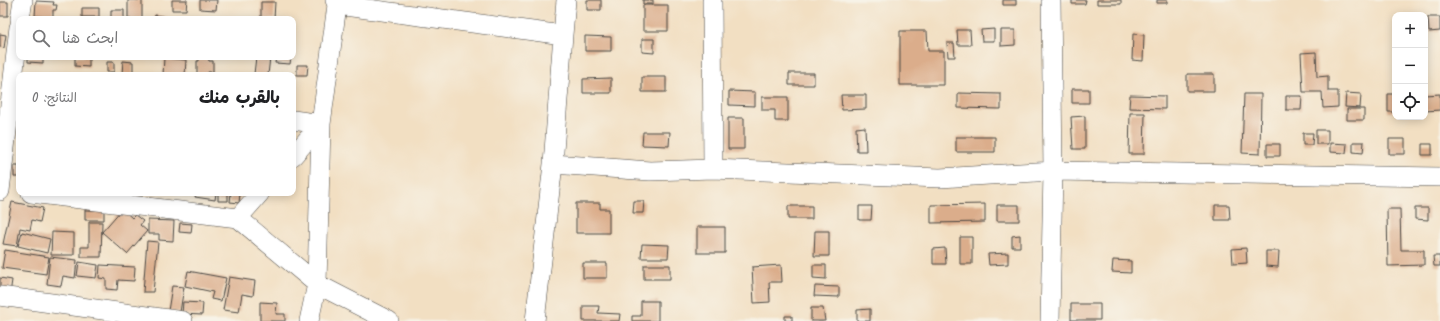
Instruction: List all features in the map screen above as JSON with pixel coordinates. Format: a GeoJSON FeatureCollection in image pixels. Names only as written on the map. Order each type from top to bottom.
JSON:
{"type":"FeatureCollection","features":[{"type":"Feature","properties":{"kind":"street"},"geometry":{"type":"LineString","coordinates":[[20,16],[23,0]]}},
{"type":"Feature","properties":{"kind":"street"},"geometry":{"type":"LineString","coordinates":[[535,321],[553,164],[566,0]]}},
{"type":"Feature","properties":{"kind":"street"},"geometry":{"type":"LineString","coordinates":[[712,0],[713,169]]}},
{"type":"Feature","properties":{"kind":"street"},"geometry":{"type":"LineString","coordinates":[[1050,321],[1053,171],[1051,0]]}},
{"type":"Feature","properties":{"kind":"street"},"geometry":{"type":"LineString","coordinates":[[309,321],[317,284],[321,124],[336,2],[563,35]]}},
{"type":"Feature","properties":{"kind":"street"},"geometry":{"type":"LineString","coordinates":[[16,50],[0,190],[16,192]]}},
{"type":"Feature","properties":{"kind":"street"},"geometry":{"type":"LineString","coordinates":[[296,120],[321,124]]}},
{"type":"Feature","properties":{"kind":"street"},"geometry":{"type":"LineString","coordinates":[[296,153],[321,124]]}},
{"type":"Feature","properties":{"kind":"street"},"geometry":{"type":"LineString","coordinates":[[553,164],[650,171],[713,169],[940,178],[1053,171],[1440,177]]}},
{"type":"Feature","properties":{"kind":"street"},"geometry":{"type":"LineString","coordinates":[[56,196],[238,218],[317,284],[389,321]]}},
{"type":"Feature","properties":{"kind":"street"},"geometry":{"type":"LineString","coordinates":[[238,218],[257,196]]}},
{"type":"Feature","properties":{"kind":"street"},"geometry":{"type":"LineString","coordinates":[[0,296],[183,321]]}},
{"type":"Feature","properties":{"kind":"building"},"geometry":{"type":"Polygon","coordinates":[[[128,0],[142,0],[142,16],[128,16],[128,0]]]}},
{"type":"Feature","properties":{"kind":"building"},"geometry":{"type":"Polygon","coordinates":[[[172,0],[187,0],[186,10],[172,10],[172,0]]]}},
{"type":"Feature","properties":{"kind":"building"},"geometry":{"type":"Polygon","coordinates":[[[200,0],[217,0],[216,10],[200,9],[200,0]]]}},
{"type":"Feature","properties":{"kind":"building"},"geometry":{"type":"Polygon","coordinates":[[[587,0],[601,0],[601,10],[587,10],[587,0]]]}},
{"type":"Feature","properties":{"kind":"building"},"geometry":{"type":"Polygon","coordinates":[[[643,0],[653,0],[653,4],[643,4],[643,0]]]}},
{"type":"Feature","properties":{"kind":"building"},"geometry":{"type":"Polygon","coordinates":[[[1003,0],[1016,0],[1016,5],[1003,5],[1003,0]]]}},
{"type":"Feature","properties":{"kind":"building"},"geometry":{"type":"Polygon","coordinates":[[[1072,0],[1086,0],[1085,4],[1072,4],[1072,0]]]}},
{"type":"Feature","properties":{"kind":"building"},"geometry":{"type":"Polygon","coordinates":[[[1097,0],[1121,0],[1121,4],[1097,4],[1097,0]]]}},
{"type":"Feature","properties":{"kind":"building"},"geometry":{"type":"Polygon","coordinates":[[[1157,0],[1167,0],[1167,3],[1157,3],[1157,0]]]}},
{"type":"Feature","properties":{"kind":"building"},"geometry":{"type":"Polygon","coordinates":[[[36,1],[54,2],[53,5],[57,5],[56,10],[53,10],[53,16],[35,16],[36,1]]]}},
{"type":"Feature","properties":{"kind":"building"},"geometry":{"type":"Polygon","coordinates":[[[0,2],[8,2],[8,16],[0,16],[0,2]]]}},
{"type":"Feature","properties":{"kind":"building"},"geometry":{"type":"Polygon","coordinates":[[[261,2],[275,2],[274,16],[261,16],[261,2]]]}},
{"type":"Feature","properties":{"kind":"building"},"geometry":{"type":"Polygon","coordinates":[[[643,5],[668,5],[668,31],[643,31],[643,5]]]}},
{"type":"Feature","properties":{"kind":"building"},"geometry":{"type":"Polygon","coordinates":[[[82,8],[99,8],[99,16],[82,16],[82,8]]]}},
{"type":"Feature","properties":{"kind":"building"},"geometry":{"type":"Polygon","coordinates":[[[111,10],[124,10],[124,16],[111,16],[111,10]]]}},
{"type":"Feature","properties":{"kind":"building"},"geometry":{"type":"Polygon","coordinates":[[[1428,17],[1440,17],[1440,31],[1429,32],[1428,17]]]}},
{"type":"Feature","properties":{"kind":"building"},"geometry":{"type":"Polygon","coordinates":[[[994,29],[994,41],[982,41],[981,30],[994,29]]]}},
{"type":"Feature","properties":{"kind":"building"},"geometry":{"type":"Polygon","coordinates":[[[957,30],[970,30],[971,45],[958,45],[957,30]]]}},
{"type":"Feature","properties":{"kind":"building"},"geometry":{"type":"Polygon","coordinates":[[[1001,30],[1015,30],[1015,45],[1001,46],[1001,30]]]}},
{"type":"Feature","properties":{"kind":"building"},"geometry":{"type":"Polygon","coordinates":[[[900,31],[927,31],[928,51],[944,51],[944,85],[900,85],[900,31]]]}},
{"type":"Feature","properties":{"kind":"building"},"geometry":{"type":"Polygon","coordinates":[[[0,34],[6,35],[4,48],[0,47],[0,34]]]}},
{"type":"Feature","properties":{"kind":"building"},"geometry":{"type":"Polygon","coordinates":[[[1133,34],[1144,35],[1143,61],[1132,60],[1133,34]]]}},
{"type":"Feature","properties":{"kind":"building"},"geometry":{"type":"Polygon","coordinates":[[[585,36],[611,37],[611,51],[585,51],[585,36]]]}},
{"type":"Feature","properties":{"kind":"building"},"geometry":{"type":"Polygon","coordinates":[[[642,39],[654,39],[654,53],[642,52],[642,39]]]}},
{"type":"Feature","properties":{"kind":"building"},"geometry":{"type":"Polygon","coordinates":[[[947,43],[954,43],[955,57],[948,57],[947,43]]]}},
{"type":"Feature","properties":{"kind":"building"},"geometry":{"type":"Polygon","coordinates":[[[1316,52],[1317,77],[1328,76],[1328,91],[1338,91],[1338,107],[1323,108],[1322,92],[1303,92],[1301,53],[1316,52]]]}},
{"type":"Feature","properties":{"kind":"building"},"geometry":{"type":"Polygon","coordinates":[[[28,60],[43,60],[43,63],[28,62],[28,60]]]}},
{"type":"Feature","properties":{"kind":"building"},"geometry":{"type":"Polygon","coordinates":[[[75,60],[89,60],[89,67],[75,66],[75,60]]]}},
{"type":"Feature","properties":{"kind":"building"},"geometry":{"type":"Polygon","coordinates":[[[164,60],[186,60],[185,72],[163,72],[164,60]]]}},
{"type":"Feature","properties":{"kind":"building"},"geometry":{"type":"Polygon","coordinates":[[[256,60],[270,60],[268,72],[254,72],[256,60]]]}},
{"type":"Feature","properties":{"kind":"building"},"geometry":{"type":"Polygon","coordinates":[[[276,60],[291,60],[290,64],[275,63],[276,60]]]}},
{"type":"Feature","properties":{"kind":"building"},"geometry":{"type":"Polygon","coordinates":[[[123,61],[133,62],[133,72],[122,72],[123,61]]]}},
{"type":"Feature","properties":{"kind":"building"},"geometry":{"type":"Polygon","coordinates":[[[197,61],[213,61],[213,72],[197,72],[197,61]]]}},
{"type":"Feature","properties":{"kind":"building"},"geometry":{"type":"Polygon","coordinates":[[[107,62],[114,62],[114,72],[107,72],[107,62]]]}},
{"type":"Feature","properties":{"kind":"building"},"geometry":{"type":"Polygon","coordinates":[[[297,65],[308,65],[307,75],[297,75],[297,65]]]}},
{"type":"Feature","properties":{"kind":"building"},"geometry":{"type":"Polygon","coordinates":[[[789,73],[814,73],[814,85],[789,85],[789,73]]]}},
{"type":"Feature","properties":{"kind":"building"},"geometry":{"type":"Polygon","coordinates":[[[1187,74],[1214,74],[1214,91],[1187,91],[1187,74]]]}},
{"type":"Feature","properties":{"kind":"building"},"geometry":{"type":"Polygon","coordinates":[[[642,77],[666,77],[666,92],[642,92],[642,77]]]}},
{"type":"Feature","properties":{"kind":"building"},"geometry":{"type":"Polygon","coordinates":[[[611,78],[611,93],[583,93],[583,79],[611,78]]]}},
{"type":"Feature","properties":{"kind":"building"},"geometry":{"type":"Polygon","coordinates":[[[1072,89],[1089,89],[1089,103],[1072,103],[1072,89]]]}},
{"type":"Feature","properties":{"kind":"building"},"geometry":{"type":"Polygon","coordinates":[[[729,91],[755,92],[755,106],[729,105],[729,91]]]}},
{"type":"Feature","properties":{"kind":"building"},"geometry":{"type":"Polygon","coordinates":[[[958,93],[1001,94],[1001,109],[958,108],[958,93]]]}},
{"type":"Feature","properties":{"kind":"building"},"geometry":{"type":"Polygon","coordinates":[[[1346,93],[1361,94],[1360,108],[1345,107],[1346,93]]]}},
{"type":"Feature","properties":{"kind":"building"},"geometry":{"type":"Polygon","coordinates":[[[1244,94],[1261,94],[1260,154],[1242,153],[1244,94]]]}},
{"type":"Feature","properties":{"kind":"building"},"geometry":{"type":"Polygon","coordinates":[[[1388,94],[1392,94],[1392,112],[1388,112],[1388,94]]]}},
{"type":"Feature","properties":{"kind":"building"},"geometry":{"type":"Polygon","coordinates":[[[1440,94],[1440,110],[1428,111],[1428,95],[1440,94]]]}},
{"type":"Feature","properties":{"kind":"building"},"geometry":{"type":"Polygon","coordinates":[[[841,95],[866,95],[866,109],[842,110],[841,95]]]}},
{"type":"Feature","properties":{"kind":"building"},"geometry":{"type":"Polygon","coordinates":[[[1130,95],[1165,96],[1165,109],[1129,108],[1130,95]]]}},
{"type":"Feature","properties":{"kind":"building"},"geometry":{"type":"Polygon","coordinates":[[[1286,96],[1302,96],[1301,110],[1286,110],[1286,96]]]}},
{"type":"Feature","properties":{"kind":"building"},"geometry":{"type":"Polygon","coordinates":[[[762,97],[788,97],[788,121],[775,121],[775,110],[762,110],[762,97]]]}},
{"type":"Feature","properties":{"kind":"building"},"geometry":{"type":"Polygon","coordinates":[[[1347,109],[1364,109],[1364,120],[1347,120],[1347,109]]]}},
{"type":"Feature","properties":{"kind":"building"},"geometry":{"type":"Polygon","coordinates":[[[1130,113],[1145,113],[1144,154],[1129,154],[1130,113]]]}},
{"type":"Feature","properties":{"kind":"building"},"geometry":{"type":"Polygon","coordinates":[[[1085,116],[1085,149],[1073,149],[1071,117],[1085,116]]]}},
{"type":"Feature","properties":{"kind":"building"},"geometry":{"type":"Polygon","coordinates":[[[728,118],[744,118],[744,149],[728,149],[728,118]]]}},
{"type":"Feature","properties":{"kind":"building"},"geometry":{"type":"Polygon","coordinates":[[[865,127],[866,151],[857,151],[856,128],[865,127]]]}},
{"type":"Feature","properties":{"kind":"building"},"geometry":{"type":"Polygon","coordinates":[[[1316,130],[1328,130],[1328,144],[1316,144],[1316,130]]]}},
{"type":"Feature","properties":{"kind":"building"},"geometry":{"type":"Polygon","coordinates":[[[643,132],[670,132],[669,146],[642,145],[643,132]]]}},
{"type":"Feature","properties":{"kind":"building"},"geometry":{"type":"Polygon","coordinates":[[[1303,133],[1313,133],[1312,145],[1303,145],[1303,133]]]}},
{"type":"Feature","properties":{"kind":"building"},"geometry":{"type":"Polygon","coordinates":[[[956,137],[995,137],[995,152],[956,152],[956,137]]]}},
{"type":"Feature","properties":{"kind":"building"},"geometry":{"type":"Polygon","coordinates":[[[1389,139],[1405,139],[1405,154],[1389,154],[1389,139]]]}},
{"type":"Feature","properties":{"kind":"building"},"geometry":{"type":"Polygon","coordinates":[[[1353,142],[1364,142],[1363,153],[1353,152],[1353,142]]]}},
{"type":"Feature","properties":{"kind":"building"},"geometry":{"type":"Polygon","coordinates":[[[1330,143],[1347,144],[1346,153],[1330,152],[1330,143]]]}},
{"type":"Feature","properties":{"kind":"building"},"geometry":{"type":"Polygon","coordinates":[[[1267,144],[1280,144],[1280,156],[1267,156],[1267,144]]]}},
{"type":"Feature","properties":{"kind":"building"},"geometry":{"type":"Polygon","coordinates":[[[1422,144],[1432,144],[1432,155],[1422,155],[1422,144]]]}},
{"type":"Feature","properties":{"kind":"building"},"geometry":{"type":"Polygon","coordinates":[[[14,166],[16,166],[16,177],[14,177],[14,166]]]}},
{"type":"Feature","properties":{"kind":"building"},"geometry":{"type":"Polygon","coordinates":[[[195,196],[216,196],[215,200],[195,196]]]}},
{"type":"Feature","properties":{"kind":"building"},"geometry":{"type":"Polygon","coordinates":[[[218,196],[228,196],[228,201],[218,201],[218,196]]]}},
{"type":"Feature","properties":{"kind":"building"},"geometry":{"type":"Polygon","coordinates":[[[231,196],[240,196],[239,203],[230,202],[231,196]]]}},
{"type":"Feature","properties":{"kind":"building"},"geometry":{"type":"Polygon","coordinates":[[[634,201],[644,201],[643,213],[633,213],[634,201]]]}},
{"type":"Feature","properties":{"kind":"building"},"geometry":{"type":"Polygon","coordinates":[[[12,202],[43,208],[40,222],[32,220],[30,230],[20,228],[17,246],[3,244],[12,202]]]}},
{"type":"Feature","properties":{"kind":"building"},"geometry":{"type":"Polygon","coordinates":[[[576,203],[600,203],[600,209],[609,209],[609,233],[576,233],[576,203]]]}},
{"type":"Feature","properties":{"kind":"building"},"geometry":{"type":"Polygon","coordinates":[[[985,204],[985,222],[931,223],[931,205],[985,204]]]}},
{"type":"Feature","properties":{"kind":"building"},"geometry":{"type":"Polygon","coordinates":[[[997,205],[1019,205],[1019,221],[997,221],[997,205]]]}},
{"type":"Feature","properties":{"kind":"building"},"geometry":{"type":"Polygon","coordinates":[[[1215,205],[1229,205],[1230,220],[1215,220],[1215,205]]]}},
{"type":"Feature","properties":{"kind":"building"},"geometry":{"type":"Polygon","coordinates":[[[788,206],[812,206],[812,219],[788,219],[788,206]]]}},
{"type":"Feature","properties":{"kind":"building"},"geometry":{"type":"Polygon","coordinates":[[[859,206],[872,206],[871,220],[859,220],[859,206]]]}},
{"type":"Feature","properties":{"kind":"building"},"geometry":{"type":"Polygon","coordinates":[[[1415,208],[1428,208],[1428,220],[1415,219],[1415,208]]]}},
{"type":"Feature","properties":{"kind":"building"},"geometry":{"type":"Polygon","coordinates":[[[122,209],[132,218],[135,215],[143,221],[140,225],[147,231],[127,254],[102,232],[122,209]]]}},
{"type":"Feature","properties":{"kind":"building"},"geometry":{"type":"Polygon","coordinates":[[[1387,209],[1400,209],[1401,250],[1424,250],[1424,265],[1388,266],[1387,209]]]}},
{"type":"Feature","properties":{"kind":"building"},"geometry":{"type":"Polygon","coordinates":[[[85,210],[104,210],[104,220],[85,220],[85,210]]]}},
{"type":"Feature","properties":{"kind":"building"},"geometry":{"type":"Polygon","coordinates":[[[148,220],[174,221],[173,241],[159,240],[159,234],[148,234],[148,220]]]}},
{"type":"Feature","properties":{"kind":"building"},"geometry":{"type":"Polygon","coordinates":[[[89,222],[102,222],[101,257],[81,257],[81,247],[89,247],[89,222]]]}},
{"type":"Feature","properties":{"kind":"building"},"geometry":{"type":"Polygon","coordinates":[[[180,223],[192,224],[191,233],[179,232],[180,223]]]}},
{"type":"Feature","properties":{"kind":"building"},"geometry":{"type":"Polygon","coordinates":[[[697,227],[725,227],[725,253],[697,253],[697,227]]]}},
{"type":"Feature","properties":{"kind":"building"},"geometry":{"type":"Polygon","coordinates":[[[815,231],[829,231],[829,256],[814,256],[815,231]]]}},
{"type":"Feature","properties":{"kind":"building"},"geometry":{"type":"Polygon","coordinates":[[[22,232],[50,239],[47,253],[18,246],[22,232]]]}},
{"type":"Feature","properties":{"kind":"building"},"geometry":{"type":"Polygon","coordinates":[[[52,232],[74,233],[74,255],[51,255],[52,232]]]}},
{"type":"Feature","properties":{"kind":"building"},"geometry":{"type":"Polygon","coordinates":[[[1020,235],[1020,247],[1012,247],[1012,236],[1020,235]]]}},
{"type":"Feature","properties":{"kind":"building"},"geometry":{"type":"Polygon","coordinates":[[[960,237],[972,237],[972,264],[960,264],[960,237]]]}},
{"type":"Feature","properties":{"kind":"building"},"geometry":{"type":"Polygon","coordinates":[[[147,241],[158,242],[153,292],[143,292],[147,241]]]}},
{"type":"Feature","properties":{"kind":"building"},"geometry":{"type":"Polygon","coordinates":[[[642,244],[669,245],[668,258],[641,258],[642,244]]]}},
{"type":"Feature","properties":{"kind":"building"},"geometry":{"type":"Polygon","coordinates":[[[945,248],[946,264],[933,264],[933,249],[945,248]]]}},
{"type":"Feature","properties":{"kind":"building"},"geometry":{"type":"Polygon","coordinates":[[[1246,248],[1247,263],[1233,264],[1232,249],[1246,248]]]}},
{"type":"Feature","properties":{"kind":"building"},"geometry":{"type":"Polygon","coordinates":[[[5,250],[49,257],[46,274],[2,268],[5,250]]]}},
{"type":"Feature","properties":{"kind":"building"},"geometry":{"type":"Polygon","coordinates":[[[1266,251],[1279,251],[1278,267],[1266,266],[1266,251]]]}},
{"type":"Feature","properties":{"kind":"building"},"geometry":{"type":"Polygon","coordinates":[[[1008,253],[1008,264],[989,265],[988,254],[1008,253]]]}},
{"type":"Feature","properties":{"kind":"building"},"geometry":{"type":"Polygon","coordinates":[[[1433,256],[1440,256],[1440,266],[1434,266],[1433,256]]]}},
{"type":"Feature","properties":{"kind":"building"},"geometry":{"type":"Polygon","coordinates":[[[50,257],[77,260],[75,278],[63,276],[61,286],[47,284],[50,257]]]}},
{"type":"Feature","properties":{"kind":"building"},"geometry":{"type":"Polygon","coordinates":[[[1113,260],[1131,261],[1131,273],[1112,272],[1113,260]]]}},
{"type":"Feature","properties":{"kind":"building"},"geometry":{"type":"Polygon","coordinates":[[[79,262],[98,265],[96,278],[77,276],[79,262]]]}},
{"type":"Feature","properties":{"kind":"building"},"geometry":{"type":"Polygon","coordinates":[[[583,263],[607,263],[607,278],[583,278],[583,263]]]}},
{"type":"Feature","properties":{"kind":"building"},"geometry":{"type":"Polygon","coordinates":[[[100,265],[135,267],[134,281],[118,280],[117,290],[106,289],[106,279],[99,278],[100,265]]]}},
{"type":"Feature","properties":{"kind":"building"},"geometry":{"type":"Polygon","coordinates":[[[644,265],[670,265],[670,279],[644,279],[644,265]]]}},
{"type":"Feature","properties":{"kind":"building"},"geometry":{"type":"Polygon","coordinates":[[[781,265],[782,282],[769,282],[770,302],[754,303],[752,267],[781,265]]]}},
{"type":"Feature","properties":{"kind":"building"},"geometry":{"type":"Polygon","coordinates":[[[813,265],[826,265],[826,279],[813,278],[813,265]]]}},
{"type":"Feature","properties":{"kind":"building"},"geometry":{"type":"Polygon","coordinates":[[[188,271],[226,278],[221,301],[211,299],[213,292],[185,286],[188,271]]]}},
{"type":"Feature","properties":{"kind":"building"},"geometry":{"type":"Polygon","coordinates":[[[229,277],[255,281],[253,296],[242,294],[239,312],[223,310],[229,277]]]}},
{"type":"Feature","properties":{"kind":"building"},"geometry":{"type":"Polygon","coordinates":[[[0,278],[12,280],[10,294],[0,292],[0,278]]]}},
{"type":"Feature","properties":{"kind":"building"},"geometry":{"type":"Polygon","coordinates":[[[172,286],[184,287],[180,312],[168,311],[172,286]]]}},
{"type":"Feature","properties":{"kind":"building"},"geometry":{"type":"Polygon","coordinates":[[[815,286],[839,287],[839,297],[814,296],[815,286]]]}},
{"type":"Feature","properties":{"kind":"building"},"geometry":{"type":"Polygon","coordinates":[[[641,301],[658,301],[658,321],[632,321],[632,316],[641,316],[641,301]]]}},
{"type":"Feature","properties":{"kind":"building"},"geometry":{"type":"Polygon","coordinates":[[[183,302],[203,303],[202,315],[182,314],[183,302]]]}},
{"type":"Feature","properties":{"kind":"building"},"geometry":{"type":"Polygon","coordinates":[[[260,302],[277,303],[276,314],[285,314],[285,321],[260,321],[260,302]]]}},
{"type":"Feature","properties":{"kind":"building"},"geometry":{"type":"Polygon","coordinates":[[[1071,304],[1100,304],[1100,320],[1071,320],[1071,304]]]}},
{"type":"Feature","properties":{"kind":"building"},"geometry":{"type":"Polygon","coordinates":[[[583,306],[599,306],[598,313],[620,314],[619,321],[583,321],[583,306]]]}},
{"type":"Feature","properties":{"kind":"building"},"geometry":{"type":"Polygon","coordinates":[[[811,308],[823,308],[825,321],[811,321],[811,308]]]}},
{"type":"Feature","properties":{"kind":"building"},"geometry":{"type":"Polygon","coordinates":[[[870,309],[870,321],[857,321],[857,310],[870,309]]]}},
{"type":"Feature","properties":{"kind":"building"},"geometry":{"type":"Polygon","coordinates":[[[785,316],[792,316],[792,321],[785,321],[785,316]]]}}]}
